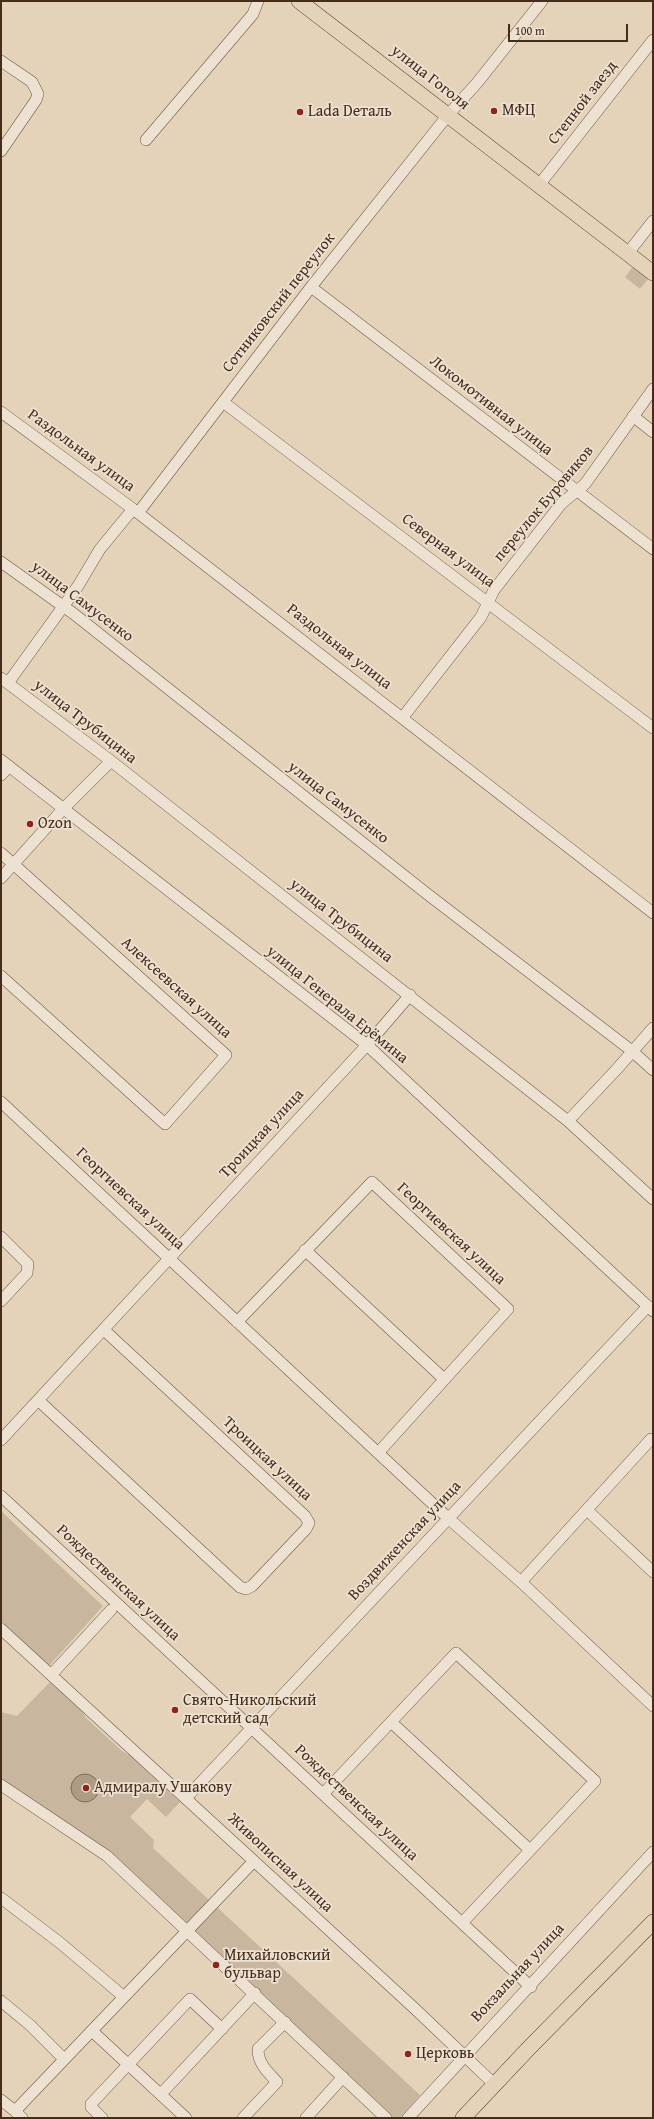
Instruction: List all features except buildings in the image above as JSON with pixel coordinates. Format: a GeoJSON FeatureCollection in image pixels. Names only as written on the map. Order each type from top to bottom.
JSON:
{"type":"FeatureCollection","features":[{"type":"Feature","properties":{"kind":"main road","name":"улица Гоголя"},"geometry":{"type":"LineString","coordinates":[[299,1],[653,273]]}},
{"type":"Feature","properties":{"kind":"main road"},"geometry":{"type":"LineString","coordinates":[[463,2118],[494,2084],[653,1922]]}},
{"type":"Feature","properties":{"kind":"street"},"geometry":{"type":"LineString","coordinates":[[146,140],[254,14],[258,1]]}},
{"type":"Feature","properties":{"kind":"street"},"geometry":{"type":"LineString","coordinates":[[448,115],[477,83],[542,1]]}},
{"type":"Feature","properties":{"kind":"street","name":"Степной заезд"},"geometry":{"type":"LineString","coordinates":[[538,185],[653,40]]}},
{"type":"Feature","properties":{"kind":"street"},"geometry":{"type":"LineString","coordinates":[[1,61],[32,82],[38,94],[36,100],[1,151]]}},
{"type":"Feature","properties":{"kind":"street","name":"Сотниковский переулок"},"geometry":{"type":"LineString","coordinates":[[4,680],[63,606],[100,549],[136,511],[448,115]]}},
{"type":"Feature","properties":{"kind":"street"},"geometry":{"type":"LineString","coordinates":[[628,253],[653,221]]}},
{"type":"Feature","properties":{"kind":"street","name":"Локомотивная улица"},"geometry":{"type":"LineString","coordinates":[[311,287],[576,492],[653,549]]}},
{"type":"Feature","properties":{"kind":"street","name":"переулок Буровиков"},"geometry":{"type":"LineString","coordinates":[[403,717],[481,617],[494,590],[561,504],[585,484],[653,388]]}},
{"type":"Feature","properties":{"kind":"street","name":"Северная улица"},"geometry":{"type":"LineString","coordinates":[[223,402],[489,602],[653,728]]}},
{"type":"Feature","properties":{"kind":"street","name":"Раздольная улица"},"geometry":{"type":"LineString","coordinates":[[1,412],[136,511],[403,717],[653,913]]}},
{"type":"Feature","properties":{"kind":"street"},"geometry":{"type":"LineString","coordinates":[[633,416],[653,432]]}},
{"type":"Feature","properties":{"kind":"street","name":"улица Самусенко"},"geometry":{"type":"LineString","coordinates":[[1,562],[63,606],[426,893],[632,1051],[653,1070]]}},
{"type":"Feature","properties":{"kind":"street","name":"улица Трубицина"},"geometry":{"type":"LineString","coordinates":[[4,680],[111,761],[410,995],[568,1121],[653,1199]]}},
{"type":"Feature","properties":{"kind":"street"},"geometry":{"type":"LineString","coordinates":[[1,878],[63,809],[111,761]]}},
{"type":"Feature","properties":{"kind":"street"},"geometry":{"type":"LineString","coordinates":[[1,775],[5,763]]}},
{"type":"Feature","properties":{"kind":"street","name":"улица Генерала Ерёмина"},"geometry":{"type":"LineString","coordinates":[[5,763],[367,1045],[650,1308]]}},
{"type":"Feature","properties":{"kind":"street"},"geometry":{"type":"LineString","coordinates":[[1,853],[14,864]]}},
{"type":"Feature","properties":{"kind":"street","name":"Алексеевская улица"},"geometry":{"type":"LineString","coordinates":[[1,976],[165,1124],[226,1055],[14,864]]}},
{"type":"Feature","properties":{"kind":"street","name":"Троицкая улица"},"geometry":{"type":"LineString","coordinates":[[1,1440],[367,1045],[410,995]]}},
{"type":"Feature","properties":{"kind":"street"},"geometry":{"type":"LineString","coordinates":[[568,1121],[653,1028]]}},
{"type":"Feature","properties":{"kind":"street","name":"Георгиевская улица"},"geometry":{"type":"LineString","coordinates":[[1,1102],[170,1257],[237,1322],[448,1518],[521,1582],[653,1706]]}},
{"type":"Feature","properties":{"kind":"street","name":"Георгиевская улица"},"geometry":{"type":"LineString","coordinates":[[237,1322],[372,1182],[508,1309],[378,1452]]}},
{"type":"Feature","properties":{"kind":"street"},"geometry":{"type":"LineString","coordinates":[[1,1237],[28,1264],[27,1273],[1,1301]]}},
{"type":"Feature","properties":{"kind":"street"},"geometry":{"type":"LineString","coordinates":[[305,1250],[444,1379]]}},
{"type":"Feature","properties":{"kind":"street","name":"Воздвиженская улица"},"geometry":{"type":"LineString","coordinates":[[186,1798],[448,1518],[650,1308]]}},
{"type":"Feature","properties":{"kind":"street","name":"Троицкая улица"},"geometry":{"type":"LineString","coordinates":[[38,1400],[240,1587],[246,1589],[252,1586],[306,1529],[309,1523],[305,1516],[104,1330]]}},
{"type":"Feature","properties":{"kind":"street"},"geometry":{"type":"LineString","coordinates":[[521,1582],[651,1439],[653,1441]]}},
{"type":"Feature","properties":{"kind":"street","name":"Рождественская улица"},"geometry":{"type":"LineString","coordinates":[[1,1496],[530,1987]]}},
{"type":"Feature","properties":{"kind":"street"},"geometry":{"type":"LineString","coordinates":[[587,1510],[653,1572]]}},
{"type":"Feature","properties":{"kind":"street"},"geometry":{"type":"LineString","coordinates":[[51,1675],[111,1610]]}},
{"type":"Feature","properties":{"kind":"street","name":"Живописная улица"},"geometry":{"type":"LineString","coordinates":[[1,1629],[414,2007],[494,2084]]}},
{"type":"Feature","properties":{"kind":"street"},"geometry":{"type":"LineString","coordinates":[[323,1794],[456,1653],[595,1781],[462,1923]]}},
{"type":"Feature","properties":{"kind":"street"},"geometry":{"type":"LineString","coordinates":[[392,1722],[530,1850]]}},
{"type":"Feature","properties":{"kind":"street"},"geometry":{"type":"LineString","coordinates":[[1,1785],[108,1856],[386,2118]]}},
{"type":"Feature","properties":{"kind":"street","name":"Вокзальная улица"},"geometry":{"type":"LineString","coordinates":[[408,2118],[653,1852]]}},
{"type":"Feature","properties":{"kind":"street"},"geometry":{"type":"LineString","coordinates":[[1,2100],[18,2115],[64,2059],[92,2031],[123,1996],[189,1931],[254,1861]]}},
{"type":"Feature","properties":{"kind":"street"},"geometry":{"type":"LineString","coordinates":[[1,1898],[59,1942],[123,1996]]}},
{"type":"Feature","properties":{"kind":"street"},"geometry":{"type":"LineString","coordinates":[[161,2094],[255,1993]]}},
{"type":"Feature","properties":{"kind":"street"},"geometry":{"type":"LineString","coordinates":[[102,2118],[91,2107],[92,2104],[190,1999],[222,2029]]}},
{"type":"Feature","properties":{"kind":"street"},"geometry":{"type":"LineString","coordinates":[[1,2001],[30,2025],[64,2059]]}},
{"type":"Feature","properties":{"kind":"street"},"geometry":{"type":"LineString","coordinates":[[243,2118],[277,2082],[264,2068],[258,2057],[258,2049],[285,2022]]}},
{"type":"Feature","properties":{"kind":"street"},"geometry":{"type":"LineString","coordinates":[[92,2031],[186,2118]]}},
{"type":"Feature","properties":{"kind":"street"},"geometry":{"type":"LineString","coordinates":[[306,2118],[343,2077]]}},
{"type":"Feature","properties":{"kind":"shaded area"},"geometry":{"type":"Polygon","coordinates":[[[633,266],[649,278],[640,289],[625,277],[633,266]]]}},
{"type":"Feature","properties":{"kind":"shaded area"},"geometry":{"type":"Polygon","coordinates":[[[2,1512],[103,1606],[49,1666],[1,1621],[2,1512]]]}},
{"type":"Feature","properties":{"kind":"shaded area"},"geometry":{"type":"Polygon","coordinates":[[[50,1682],[81,1709],[86,1718],[122,1751],[131,1756],[180,1802],[166,1817],[147,1799],[130,1817],[154,1840],[153,1848],[420,2095],[400,2118],[394,2118],[112,1854],[1,1782],[1,1712],[17,1716],[50,1682]]]}},
{"type":"Feature","properties":{"kind":"shaded area"},"geometry":{"type":"Polygon","coordinates":[[[85,1774],[95,1778],[99,1788],[95,1798],[85,1802],[75,1798],[71,1788],[75,1778],[85,1774]]]}},
{"type":"Feature","properties":{"kind":"place","name":"МФЦ"},"geometry":{"type":"Point","coordinates":[494,111]}},
{"type":"Feature","properties":{"kind":"place","name":"Lada Dеталь"},"geometry":{"type":"Point","coordinates":[300,112]}},
{"type":"Feature","properties":{"kind":"place","name":"Ozon"},"geometry":{"type":"Point","coordinates":[30,824]}},
{"type":"Feature","properties":{"kind":"place","name":"Свято-Никольский детский сад"},"geometry":{"type":"Point","coordinates":[175,1710]}},
{"type":"Feature","properties":{"kind":"place","name":"Адмиралу Ушакову"},"geometry":{"type":"Point","coordinates":[86,1788]}},
{"type":"Feature","properties":{"kind":"place","name":"Михайловский бульвар"},"geometry":{"type":"Point","coordinates":[216,1965]}},
{"type":"Feature","properties":{"kind":"place","name":"Церковь"},"geometry":{"type":"Point","coordinates":[408,2054]}}]}
